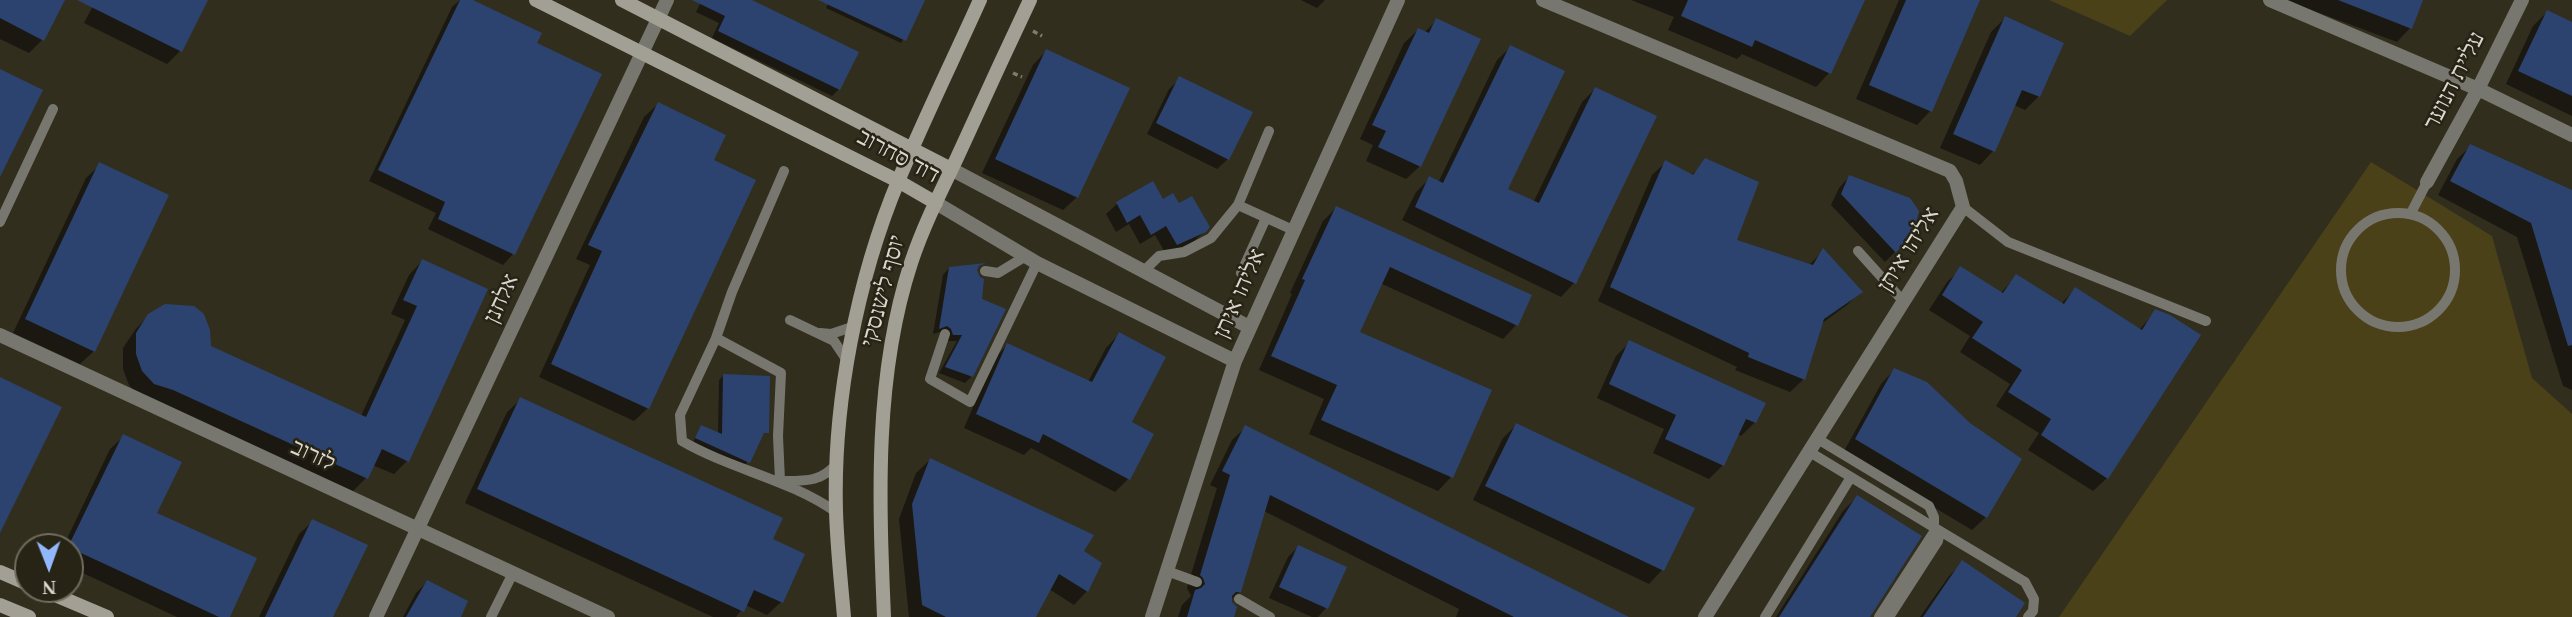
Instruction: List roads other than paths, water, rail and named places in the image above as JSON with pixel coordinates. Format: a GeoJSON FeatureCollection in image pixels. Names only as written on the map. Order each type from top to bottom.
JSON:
{"type":"FeatureCollection","features":[{"type":"Feature","properties":{"kind":"main road","name":"דוד סחרוב"},"geometry":{"type":"LineString","coordinates":[[537,0],[898,181],[936,203]]}},
{"type":"Feature","properties":{"kind":"main road","name":"דוד סחרוב"},"geometry":{"type":"LineString","coordinates":[[622,0],[951,169]]}},
{"type":"Feature","properties":{"kind":"main road","name":"יוסף לישנסקי"},"geometry":{"type":"LineString","coordinates":[[844,617],[836,512],[837,462],[842,399],[855,326],[868,268],[898,181],[980,0]]}},
{"type":"Feature","properties":{"kind":"main road","name":"יוסף לישנסקי"},"geometry":{"type":"LineString","coordinates":[[884,617],[880,534],[886,378],[897,320],[911,263],[951,169],[1030,0]]}},
{"type":"Feature","properties":{"kind":"main road"},"geometry":{"type":"LineString","coordinates":[[74,603],[107,617]]}},
{"type":"Feature","properties":{"kind":"main road"},"geometry":{"type":"LineString","coordinates":[[0,605],[29,617]]}},
{"type":"Feature","properties":{"kind":"street","name":"אלחנן"},"geometry":{"type":"LineString","coordinates":[[376,617],[644,54],[667,0]]}},
{"type":"Feature","properties":{"kind":"street","name":"אליהו איתן"},"geometry":{"type":"LineString","coordinates":[[1152,617],[1235,361],[1398,0]]}},
{"type":"Feature","properties":{"kind":"street","name":"אליהו איתן"},"geometry":{"type":"LineString","coordinates":[[1543,0],[1950,171],[1956,181],[1963,207],[1705,617]]}},
{"type":"Feature","properties":{"kind":"street"},"geometry":{"type":"LineString","coordinates":[[2270,0],[2478,89],[2572,135]]}},
{"type":"Feature","properties":{"kind":"street","name":"עליית הנוער"},"geometry":{"type":"LineString","coordinates":[[2427,182],[2478,89],[2522,0]]}},
{"type":"Feature","properties":{"kind":"street","name":"דוד סחרוב"},"geometry":{"type":"LineString","coordinates":[[951,169],[1249,327]]}},
{"type":"Feature","properties":{"kind":"street","name":"דוד סחרוב"},"geometry":{"type":"LineString","coordinates":[[936,203],[1032,260],[1235,361]]}},
{"type":"Feature","properties":{"kind":"street","name":"לזרוב"},"geometry":{"type":"LineString","coordinates":[[0,335],[608,617]]}},
{"type":"Feature","properties":{"kind":"lane"},"geometry":{"type":"LineString","coordinates":[[0,222],[53,109]]}},
{"type":"Feature","properties":{"kind":"lane"},"geometry":{"type":"LineString","coordinates":[[1144,271],[1159,256],[1184,252],[1211,238],[1238,205],[1269,131]]}},
{"type":"Feature","properties":{"kind":"lane"},"geometry":{"type":"LineString","coordinates":[[784,171],[716,338],[680,415],[682,441],[702,453],[802,491],[836,512]]}},
{"type":"Feature","properties":{"kind":"lane"},"geometry":{"type":"LineString","coordinates":[[2412,213],[2427,182]]}},
{"type":"Feature","properties":{"kind":"lane"},"geometry":{"type":"LineString","coordinates":[[1238,205],[1293,230]]}},
{"type":"Feature","properties":{"kind":"lane"},"geometry":{"type":"LineString","coordinates":[[1963,207],[2008,242],[2206,321]]}},
{"type":"Feature","properties":{"kind":"lane"},"geometry":{"type":"LineString","coordinates":[[2412,213],[2429,222],[2443,235],[2452,252],[2455,271],[2452,290],[2442,306],[2428,319],[2410,326],[2391,327],[2372,321],[2357,311],[2346,296],[2341,278],[2341,259],[2348,242],[2359,227],[2375,217],[2412,213]]}},
{"type":"Feature","properties":{"kind":"lane"},"geometry":{"type":"LineString","coordinates":[[1241,273],[1266,218]]}},
{"type":"Feature","properties":{"kind":"lane"},"geometry":{"type":"LineString","coordinates":[[1857,251],[1903,302]]}},
{"type":"Feature","properties":{"kind":"lane"},"geometry":{"type":"LineString","coordinates":[[985,271],[999,273],[1032,260]]}},
{"type":"Feature","properties":{"kind":"lane"},"geometry":{"type":"LineString","coordinates":[[945,334],[930,379],[970,402],[1032,260]]}},
{"type":"Feature","properties":{"kind":"lane"},"geometry":{"type":"LineString","coordinates":[[790,320],[834,341],[848,362]]}},
{"type":"Feature","properties":{"kind":"lane"},"geometry":{"type":"LineString","coordinates":[[816,332],[831,334],[855,326]]}},
{"type":"Feature","properties":{"kind":"lane"},"geometry":{"type":"LineString","coordinates":[[716,338],[781,373],[778,436],[780,481]]}},
{"type":"Feature","properties":{"kind":"lane"},"geometry":{"type":"LineString","coordinates":[[1816,438],[1929,506],[1934,517],[1931,537],[1880,617]]}},
{"type":"Feature","properties":{"kind":"lane"},"geometry":{"type":"LineString","coordinates":[[1808,451],[2025,582],[2034,599],[2033,611],[2028,617]]}},
{"type":"Feature","properties":{"kind":"lane"},"geometry":{"type":"LineString","coordinates":[[780,481],[808,481],[827,475],[837,462]]}},
{"type":"Feature","properties":{"kind":"lane"},"geometry":{"type":"LineString","coordinates":[[1765,617],[1851,477]]}},
{"type":"Feature","properties":{"kind":"lane"},"geometry":{"type":"LineString","coordinates":[[1889,617],[1938,541],[1940,531]]}},
{"type":"Feature","properties":{"kind":"lane"},"geometry":{"type":"LineString","coordinates":[[1167,571],[1197,582]]}},
{"type":"Feature","properties":{"kind":"lane"},"geometry":{"type":"LineString","coordinates":[[491,617],[513,573]]}},
{"type":"Feature","properties":{"kind":"lane"},"geometry":{"type":"LineString","coordinates":[[1239,599],[1270,617]]}}]}
